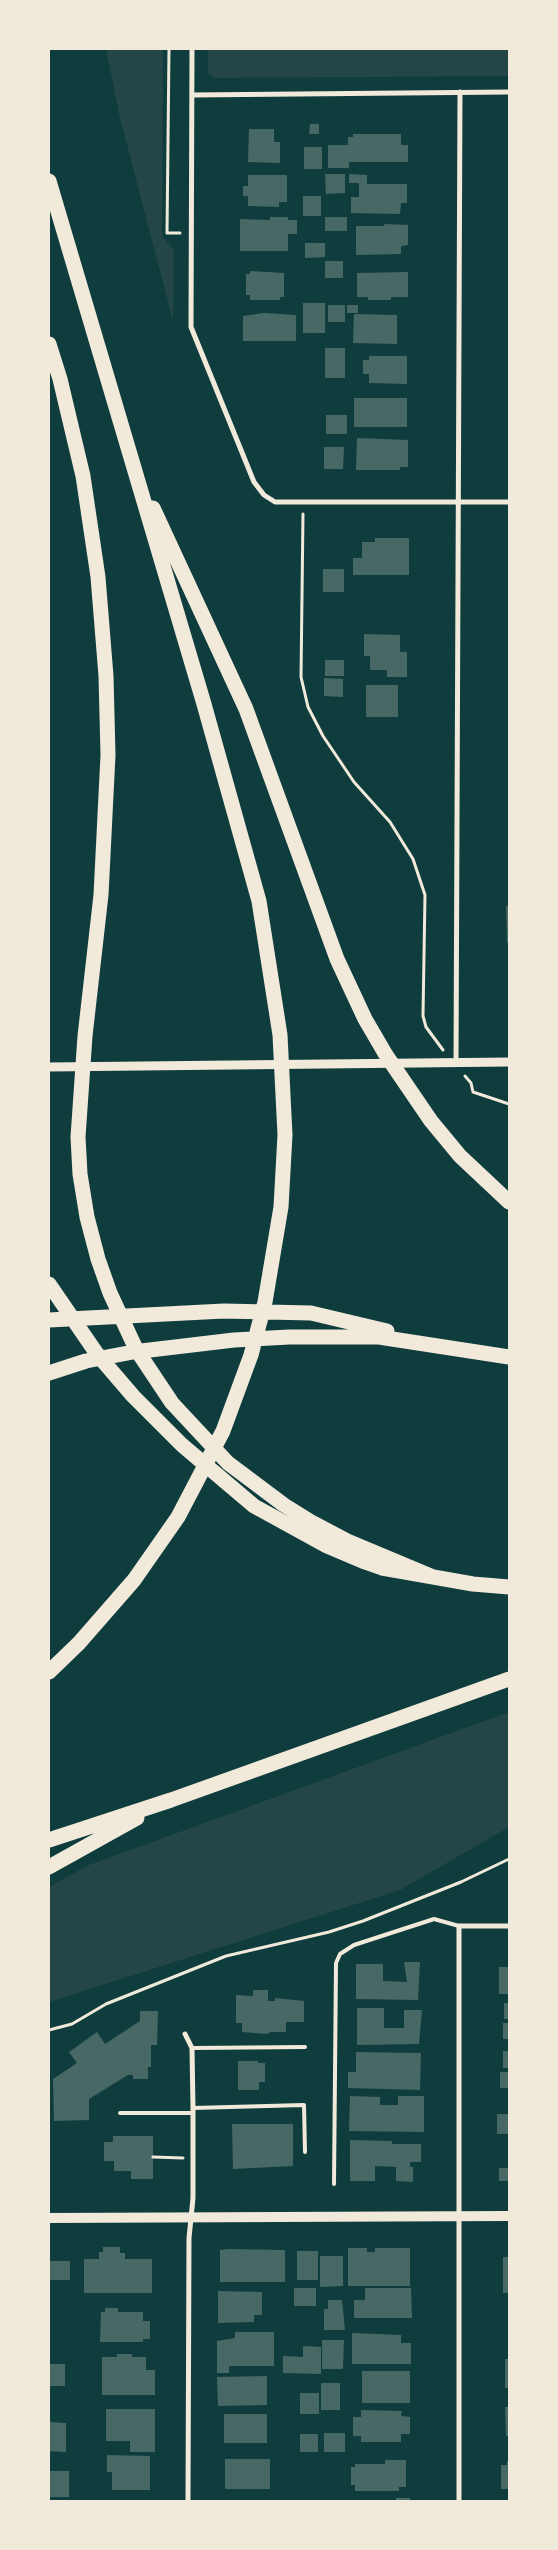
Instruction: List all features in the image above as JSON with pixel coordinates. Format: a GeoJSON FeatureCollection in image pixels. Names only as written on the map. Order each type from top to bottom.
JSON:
{"type":"FeatureCollection","features":[{"type":"Feature","properties":{"kind":"highway"},"geometry":{"type":"LineString","coordinates":[[49,181],[204,704],[259,901],[272,974],[280,1035],[285,1135],[281,1207],[274,1259],[254,1346],[223,1431],[178,1517],[134,1580],[79,1643],[49,1672]]}},
{"type":"Feature","properties":{"kind":"highway"},"geometry":{"type":"LineString","coordinates":[[49,344],[60,379],[83,476],[98,577],[106,676],[108,755],[100,895],[79,1101],[80,1174],[87,1217],[110,1294],[136,1349],[172,1403],[228,1463],[284,1506],[347,1541],[366,1556]]}},
{"type":"Feature","properties":{"kind":"highway"},"geometry":{"type":"LineString","coordinates":[[130,458],[246,709],[337,959],[365,1019],[386,1056],[414,1098],[460,1156],[509,1202]]}},
{"type":"Feature","properties":{"kind":"highway"},"geometry":{"type":"LineString","coordinates":[[49,1284],[98,1354],[133,1396],[220,1479],[254,1506],[287,1525],[366,1556],[433,1577],[509,1587]]}},
{"type":"Feature","properties":{"kind":"highway"},"geometry":{"type":"LineString","coordinates":[[49,1320],[224,1311],[311,1314],[509,1357]]}},
{"type":"Feature","properties":{"kind":"highway"},"geometry":{"type":"LineString","coordinates":[[49,1372],[86,1361],[133,1352],[215,1342],[289,1337],[379,1337],[469,1349]]}},
{"type":"Feature","properties":{"kind":"highway"},"geometry":{"type":"LineString","coordinates":[[49,1840],[171,1800],[509,1680]]}},
{"type":"Feature","properties":{"kind":"highway"},"geometry":{"type":"LineString","coordinates":[[49,1867],[171,1800]]}},
{"type":"Feature","properties":{"kind":"main road"},"geometry":{"type":"LineString","coordinates":[[49,2218],[509,2216]]}},
{"type":"Feature","properties":{"kind":"street"},"geometry":{"type":"LineString","coordinates":[[192,49],[191,328],[254,482],[264,495],[275,502],[509,502]]}},
{"type":"Feature","properties":{"kind":"street"},"geometry":{"type":"LineString","coordinates":[[454,1062],[460,92]]}},
{"type":"Feature","properties":{"kind":"street"},"geometry":{"type":"LineString","coordinates":[[192,95],[509,92]]}},
{"type":"Feature","properties":{"kind":"street"},"geometry":{"type":"LineString","coordinates":[[49,1067],[509,1062]]}},
{"type":"Feature","properties":{"kind":"street"},"geometry":{"type":"LineString","coordinates":[[459,2501],[459,1926],[509,1926]]}},
{"type":"Feature","properties":{"kind":"street"},"geometry":{"type":"LineString","coordinates":[[185,2034],[192,2048],[194,2110],[194,2158],[189,2238],[188,2501]]}},
{"type":"Feature","properties":{"kind":"lane"},"geometry":{"type":"LineString","coordinates":[[334,2184],[336,1963],[340,1954],[354,1945],[434,1919],[459,1926]]}},
{"type":"Feature","properties":{"kind":"lane"},"geometry":{"type":"LineString","coordinates":[[192,2048],[306,2047]]}},
{"type":"Feature","properties":{"kind":"lane"},"geometry":{"type":"LineString","coordinates":[[120,2113],[304,2105],[305,2152]]}},
{"type":"Feature","properties":{"kind":"path"},"geometry":{"type":"LineString","coordinates":[[169,49],[167,232],[191,232]]}},
{"type":"Feature","properties":{"kind":"path"},"geometry":{"type":"LineString","coordinates":[[303,503],[301,667],[308,707],[323,736],[354,782],[390,822],[412,859],[425,895],[423,1016],[426,1027],[471,1083],[473,1092],[509,1104]]}},
{"type":"Feature","properties":{"kind":"path"},"geometry":{"type":"LineString","coordinates":[[49,2030],[72,2024],[106,2004],[226,1956],[273,1943],[329,1932],[363,1921],[452,1886],[509,1859]]}},
{"type":"Feature","properties":{"kind":"path"},"geometry":{"type":"LineString","coordinates":[[153,2157],[194,2158]]}},
{"type":"Feature","properties":{"kind":"shaded area"},"geometry":{"type":"Polygon","coordinates":[[[106,49],[163,49],[162,236],[174,250],[173,321],[120,118],[106,49]]]}},
{"type":"Feature","properties":{"kind":"shaded area"},"geometry":{"type":"Polygon","coordinates":[[[208,49],[509,49],[509,76],[215,78],[208,73],[208,49]]]}},
{"type":"Feature","properties":{"kind":"shaded area"},"geometry":{"type":"Polygon","coordinates":[[[509,1712],[509,1827],[400,1890],[49,2002],[49,1887],[89,1865],[509,1712]]]}},
{"type":"Feature","properties":{"kind":"building"},"geometry":{"type":"Polygon","coordinates":[[[310,124],[319,124],[319,134],[309,134],[310,124]]]}},
{"type":"Feature","properties":{"kind":"building"},"geometry":{"type":"Polygon","coordinates":[[[249,129],[274,129],[274,142],[280,142],[280,163],[248,162],[249,129]]]}},
{"type":"Feature","properties":{"kind":"building"},"geometry":{"type":"Polygon","coordinates":[[[353,134],[401,134],[401,145],[408,145],[408,162],[349,162],[349,168],[328,168],[328,145],[348,145],[348,137],[353,137],[353,134]]]}},
{"type":"Feature","properties":{"kind":"building"},"geometry":{"type":"Polygon","coordinates":[[[304,147],[322,147],[322,169],[304,169],[304,147]]]}},
{"type":"Feature","properties":{"kind":"building"},"geometry":{"type":"Polygon","coordinates":[[[325,174],[345,174],[345,193],[326,194],[325,174]]]}},
{"type":"Feature","properties":{"kind":"building"},"geometry":{"type":"Polygon","coordinates":[[[349,174],[367,175],[367,184],[407,184],[407,203],[401,203],[400,214],[351,213],[351,197],[359,197],[359,183],[349,183],[349,174]]]}},
{"type":"Feature","properties":{"kind":"building"},"geometry":{"type":"Polygon","coordinates":[[[248,175],[287,175],[287,202],[279,202],[279,207],[248,206],[248,196],[243,196],[243,186],[248,186],[248,175]]]}},
{"type":"Feature","properties":{"kind":"building"},"geometry":{"type":"Polygon","coordinates":[[[303,196],[321,196],[321,216],[303,216],[303,196]]]}},
{"type":"Feature","properties":{"kind":"building"},"geometry":{"type":"Polygon","coordinates":[[[270,217],[288,217],[288,220],[297,220],[297,234],[288,234],[288,251],[240,251],[240,219],[270,220],[270,217]]]}},
{"type":"Feature","properties":{"kind":"building"},"geometry":{"type":"Polygon","coordinates":[[[325,217],[347,217],[347,231],[325,231],[325,217]]]}},
{"type":"Feature","properties":{"kind":"building"},"geometry":{"type":"Polygon","coordinates":[[[384,224],[408,225],[408,245],[401,246],[401,254],[356,255],[356,226],[384,226],[384,224]]]}},
{"type":"Feature","properties":{"kind":"building"},"geometry":{"type":"Polygon","coordinates":[[[305,243],[325,243],[325,257],[305,258],[305,243]]]}},
{"type":"Feature","properties":{"kind":"building"},"geometry":{"type":"Polygon","coordinates":[[[325,261],[343,261],[343,278],[325,278],[325,261]]]}},
{"type":"Feature","properties":{"kind":"building"},"geometry":{"type":"Polygon","coordinates":[[[250,271],[284,273],[284,297],[280,297],[280,300],[250,300],[250,295],[246,295],[246,274],[250,274],[250,271]]]}},
{"type":"Feature","properties":{"kind":"building"},"geometry":{"type":"Polygon","coordinates":[[[408,272],[408,297],[391,297],[391,300],[368,300],[368,297],[357,297],[357,273],[408,272]]]}},
{"type":"Feature","properties":{"kind":"building"},"geometry":{"type":"Polygon","coordinates":[[[303,303],[325,303],[325,333],[303,333],[303,303]]]}},
{"type":"Feature","properties":{"kind":"building"},"geometry":{"type":"Polygon","coordinates":[[[328,305],[345,305],[345,322],[328,322],[328,305]]]}},
{"type":"Feature","properties":{"kind":"building"},"geometry":{"type":"Polygon","coordinates":[[[347,305],[358,305],[358,313],[347,313],[347,305]]]}},
{"type":"Feature","properties":{"kind":"building"},"geometry":{"type":"Polygon","coordinates":[[[264,313],[296,315],[296,341],[243,341],[243,316],[264,313]]]}},
{"type":"Feature","properties":{"kind":"building"},"geometry":{"type":"Polygon","coordinates":[[[354,314],[397,315],[397,344],[353,343],[354,314]]]}},
{"type":"Feature","properties":{"kind":"building"},"geometry":{"type":"Polygon","coordinates":[[[325,348],[345,348],[345,378],[325,378],[325,348]]]}},
{"type":"Feature","properties":{"kind":"building"},"geometry":{"type":"Polygon","coordinates":[[[369,356],[407,356],[407,384],[369,383],[369,374],[363,374],[363,360],[369,360],[369,356]]]}},
{"type":"Feature","properties":{"kind":"building"},"geometry":{"type":"Polygon","coordinates":[[[354,398],[407,398],[407,427],[354,427],[354,398]]]}},
{"type":"Feature","properties":{"kind":"building"},"geometry":{"type":"Polygon","coordinates":[[[326,415],[347,415],[347,434],[326,434],[326,415]]]}},
{"type":"Feature","properties":{"kind":"building"},"geometry":{"type":"Polygon","coordinates":[[[357,438],[408,440],[408,467],[400,467],[400,470],[356,470],[357,438]]]}},
{"type":"Feature","properties":{"kind":"building"},"geometry":{"type":"Polygon","coordinates":[[[324,447],[344,447],[343,469],[324,469],[324,447]]]}},
{"type":"Feature","properties":{"kind":"building"},"geometry":{"type":"Polygon","coordinates":[[[375,538],[409,538],[409,575],[353,575],[353,558],[362,558],[362,542],[375,542],[375,538]]]}},
{"type":"Feature","properties":{"kind":"building"},"geometry":{"type":"Polygon","coordinates":[[[323,569],[344,569],[344,592],[323,592],[323,569]]]}},
{"type":"Feature","properties":{"kind":"building"},"geometry":{"type":"Polygon","coordinates":[[[364,634],[400,635],[400,652],[407,652],[407,677],[387,677],[387,670],[370,670],[370,656],[364,656],[364,634]]]}},
{"type":"Feature","properties":{"kind":"building"},"geometry":{"type":"Polygon","coordinates":[[[325,660],[344,660],[344,676],[325,676],[325,660]]]}},
{"type":"Feature","properties":{"kind":"building"},"geometry":{"type":"Polygon","coordinates":[[[324,678],[343,679],[343,697],[324,696],[324,678]]]}},
{"type":"Feature","properties":{"kind":"building"},"geometry":{"type":"Polygon","coordinates":[[[366,685],[398,685],[398,717],[366,717],[366,685]]]}},
{"type":"Feature","properties":{"kind":"building"},"geometry":{"type":"Polygon","coordinates":[[[506,906],[509,906],[509,943],[507,943],[506,906]]]}},
{"type":"Feature","properties":{"kind":"building"},"geometry":{"type":"Polygon","coordinates":[[[404,1962],[420,1962],[418,2000],[356,1999],[356,1964],[383,1964],[383,1981],[407,1982],[404,1962]]]}},
{"type":"Feature","properties":{"kind":"building"},"geometry":{"type":"Polygon","coordinates":[[[499,1967],[509,1967],[509,1994],[499,1994],[499,1967]]]}},
{"type":"Feature","properties":{"kind":"building"},"geometry":{"type":"Polygon","coordinates":[[[253,1990],[268,1990],[268,2001],[275,2001],[275,1998],[304,2001],[304,2022],[286,2022],[286,2032],[270,2032],[268,2034],[242,2032],[242,2023],[236,2023],[236,1995],[253,1996],[253,1990]]]}},
{"type":"Feature","properties":{"kind":"building"},"geometry":{"type":"Polygon","coordinates":[[[504,2003],[509,2003],[509,2019],[504,2019],[504,2003]]]}},
{"type":"Feature","properties":{"kind":"building"},"geometry":{"type":"Polygon","coordinates":[[[357,2008],[384,2008],[384,2028],[404,2028],[404,2010],[422,2010],[419,2044],[357,2045],[357,2008]]]}},
{"type":"Feature","properties":{"kind":"building"},"geometry":{"type":"Polygon","coordinates":[[[140,2011],[158,2011],[157,2045],[151,2045],[151,2067],[148,2067],[148,2079],[133,2079],[133,2075],[128,2075],[89,2099],[89,2120],[54,2121],[53,2079],[77,2063],[69,2052],[97,2032],[105,2044],[140,2021],[140,2011]]]}},
{"type":"Feature","properties":{"kind":"building"},"geometry":{"type":"Polygon","coordinates":[[[503,2023],[509,2023],[509,2039],[503,2039],[503,2023]]]}},
{"type":"Feature","properties":{"kind":"building"},"geometry":{"type":"Polygon","coordinates":[[[503,2051],[509,2051],[509,2068],[503,2068],[503,2051]]]}},
{"type":"Feature","properties":{"kind":"building"},"geometry":{"type":"Polygon","coordinates":[[[356,2052],[421,2053],[420,2090],[348,2088],[348,2072],[356,2072],[356,2052]]]}},
{"type":"Feature","properties":{"kind":"building"},"geometry":{"type":"Polygon","coordinates":[[[238,2061],[265,2063],[265,2082],[259,2082],[259,2090],[238,2090],[238,2061]]]}},
{"type":"Feature","properties":{"kind":"building"},"geometry":{"type":"Polygon","coordinates":[[[500,2072],[509,2072],[509,2088],[500,2088],[500,2072]]]}},
{"type":"Feature","properties":{"kind":"building"},"geometry":{"type":"Polygon","coordinates":[[[350,2096],[380,2097],[380,2105],[398,2105],[398,2096],[424,2096],[424,2132],[349,2131],[350,2096]]]}},
{"type":"Feature","properties":{"kind":"building"},"geometry":{"type":"Polygon","coordinates":[[[497,2114],[509,2114],[509,2134],[497,2134],[497,2114]]]}},
{"type":"Feature","properties":{"kind":"building"},"geometry":{"type":"Polygon","coordinates":[[[232,2124],[293,2124],[293,2166],[233,2169],[232,2124]]]}},
{"type":"Feature","properties":{"kind":"building"},"geometry":{"type":"Polygon","coordinates":[[[113,2136],[153,2136],[153,2179],[131,2179],[131,2171],[114,2171],[114,2161],[104,2161],[104,2142],[113,2142],[113,2136]]]}},
{"type":"Feature","properties":{"kind":"building"},"geometry":{"type":"Polygon","coordinates":[[[350,2140],[392,2141],[392,2144],[421,2144],[421,2162],[410,2162],[410,2167],[413,2167],[413,2182],[396,2181],[396,2167],[375,2166],[375,2181],[350,2181],[350,2140]]]}},
{"type":"Feature","properties":{"kind":"building"},"geometry":{"type":"Polygon","coordinates":[[[499,2168],[509,2168],[509,2181],[499,2181],[499,2168]]]}},
{"type":"Feature","properties":{"kind":"building"},"geometry":{"type":"Polygon","coordinates":[[[103,2247],[120,2247],[120,2253],[125,2253],[125,2259],[152,2259],[152,2293],[84,2293],[84,2259],[99,2259],[99,2252],[103,2252],[103,2247]]]}},
{"type":"Feature","properties":{"kind":"building"},"geometry":{"type":"Polygon","coordinates":[[[348,2248],[367,2248],[367,2252],[375,2252],[375,2248],[410,2248],[410,2286],[348,2286],[348,2248]]]}},
{"type":"Feature","properties":{"kind":"building"},"geometry":{"type":"Polygon","coordinates":[[[220,2250],[285,2250],[285,2282],[220,2282],[220,2250]]]}},
{"type":"Feature","properties":{"kind":"building"},"geometry":{"type":"Polygon","coordinates":[[[297,2251],[318,2251],[318,2280],[297,2280],[297,2251]]]}},
{"type":"Feature","properties":{"kind":"building"},"geometry":{"type":"Polygon","coordinates":[[[320,2256],[343,2256],[343,2286],[320,2287],[320,2256]]]}},
{"type":"Feature","properties":{"kind":"building"},"geometry":{"type":"Polygon","coordinates":[[[503,2257],[509,2257],[509,2293],[503,2293],[503,2257]]]}},
{"type":"Feature","properties":{"kind":"building"},"geometry":{"type":"Polygon","coordinates":[[[49,2261],[70,2261],[70,2280],[49,2280],[49,2261]]]}},
{"type":"Feature","properties":{"kind":"building"},"geometry":{"type":"Polygon","coordinates":[[[294,2288],[316,2288],[316,2306],[294,2306],[294,2288]]]}},
{"type":"Feature","properties":{"kind":"building"},"geometry":{"type":"Polygon","coordinates":[[[365,2288],[411,2288],[412,2318],[354,2318],[354,2300],[365,2300],[365,2288]]]}},
{"type":"Feature","properties":{"kind":"building"},"geometry":{"type":"Polygon","coordinates":[[[218,2291],[262,2292],[262,2315],[254,2315],[254,2322],[218,2323],[218,2291]]]}},
{"type":"Feature","properties":{"kind":"building"},"geometry":{"type":"Polygon","coordinates":[[[328,2300],[342,2300],[345,2330],[324,2330],[324,2309],[328,2309],[328,2300]]]}},
{"type":"Feature","properties":{"kind":"building"},"geometry":{"type":"Polygon","coordinates":[[[105,2308],[118,2308],[118,2312],[143,2312],[143,2321],[150,2321],[150,2339],[143,2339],[143,2342],[100,2342],[101,2312],[105,2312],[105,2308]]]}},
{"type":"Feature","properties":{"kind":"building"},"geometry":{"type":"Polygon","coordinates":[[[235,2332],[274,2332],[274,2366],[229,2366],[229,2373],[217,2373],[217,2341],[235,2338],[235,2332]]]}},
{"type":"Feature","properties":{"kind":"building"},"geometry":{"type":"Polygon","coordinates":[[[352,2333],[401,2335],[401,2343],[411,2343],[411,2364],[352,2364],[352,2333]]]}},
{"type":"Feature","properties":{"kind":"building"},"geometry":{"type":"Polygon","coordinates":[[[322,2340],[344,2340],[343,2369],[322,2369],[322,2340]]]}},
{"type":"Feature","properties":{"kind":"building"},"geometry":{"type":"Polygon","coordinates":[[[303,2346],[321,2347],[321,2374],[283,2373],[283,2356],[303,2357],[303,2346]]]}},
{"type":"Feature","properties":{"kind":"building"},"geometry":{"type":"Polygon","coordinates":[[[117,2354],[132,2354],[132,2357],[146,2357],[146,2370],[155,2370],[155,2395],[102,2395],[102,2357],[117,2357],[117,2354]]]}},
{"type":"Feature","properties":{"kind":"building"},"geometry":{"type":"Polygon","coordinates":[[[505,2359],[509,2359],[509,2388],[505,2388],[505,2359]]]}},
{"type":"Feature","properties":{"kind":"building"},"geometry":{"type":"Polygon","coordinates":[[[49,2364],[65,2364],[65,2386],[49,2386],[49,2364]]]}},
{"type":"Feature","properties":{"kind":"building"},"geometry":{"type":"Polygon","coordinates":[[[362,2371],[410,2371],[410,2403],[362,2403],[362,2371]]]}},
{"type":"Feature","properties":{"kind":"building"},"geometry":{"type":"Polygon","coordinates":[[[267,2376],[267,2405],[218,2406],[217,2377],[267,2376]]]}},
{"type":"Feature","properties":{"kind":"building"},"geometry":{"type":"Polygon","coordinates":[[[321,2383],[340,2383],[340,2410],[321,2410],[321,2383]]]}},
{"type":"Feature","properties":{"kind":"building"},"geometry":{"type":"Polygon","coordinates":[[[300,2393],[319,2393],[319,2414],[300,2414],[300,2393]]]}},
{"type":"Feature","properties":{"kind":"building"},"geometry":{"type":"Polygon","coordinates":[[[505,2407],[509,2407],[509,2436],[506,2436],[505,2407]]]}},
{"type":"Feature","properties":{"kind":"building"},"geometry":{"type":"Polygon","coordinates":[[[106,2409],[155,2409],[155,2452],[130,2452],[130,2441],[106,2441],[106,2409]]]}},
{"type":"Feature","properties":{"kind":"building"},"geometry":{"type":"Polygon","coordinates":[[[361,2410],[402,2411],[401,2416],[410,2417],[410,2434],[401,2434],[401,2442],[361,2442],[361,2436],[353,2436],[353,2417],[361,2417],[361,2410]]]}},
{"type":"Feature","properties":{"kind":"building"},"geometry":{"type":"Polygon","coordinates":[[[224,2414],[267,2414],[267,2443],[224,2443],[224,2414]]]}},
{"type":"Feature","properties":{"kind":"building"},"geometry":{"type":"Polygon","coordinates":[[[49,2422],[66,2423],[66,2452],[49,2451],[49,2422]]]}},
{"type":"Feature","properties":{"kind":"building"},"geometry":{"type":"Polygon","coordinates":[[[324,2433],[345,2433],[345,2452],[324,2452],[324,2433]]]}},
{"type":"Feature","properties":{"kind":"building"},"geometry":{"type":"Polygon","coordinates":[[[300,2434],[318,2434],[318,2452],[300,2452],[300,2434]]]}},
{"type":"Feature","properties":{"kind":"building"},"geometry":{"type":"Polygon","coordinates":[[[107,2455],[150,2456],[150,2490],[112,2490],[112,2472],[107,2472],[107,2455]]]}},
{"type":"Feature","properties":{"kind":"building"},"geometry":{"type":"Polygon","coordinates":[[[225,2459],[270,2459],[270,2489],[225,2489],[225,2459]]]}},
{"type":"Feature","properties":{"kind":"building"},"geometry":{"type":"Polygon","coordinates":[[[385,2460],[406,2460],[406,2487],[399,2487],[399,2491],[355,2491],[355,2485],[351,2485],[351,2467],[355,2467],[355,2464],[385,2464],[385,2460]]]}},
{"type":"Feature","properties":{"kind":"building"},"geometry":{"type":"Polygon","coordinates":[[[507,2461],[509,2461],[509,2489],[501,2489],[501,2465],[507,2465],[507,2461]]]}},
{"type":"Feature","properties":{"kind":"building"},"geometry":{"type":"Polygon","coordinates":[[[49,2471],[69,2471],[69,2497],[49,2497],[49,2471]]]}},
{"type":"Feature","properties":{"kind":"building"},"geometry":{"type":"Polygon","coordinates":[[[396,2498],[410,2498],[410,2501],[396,2501],[396,2498]]]}}]}
